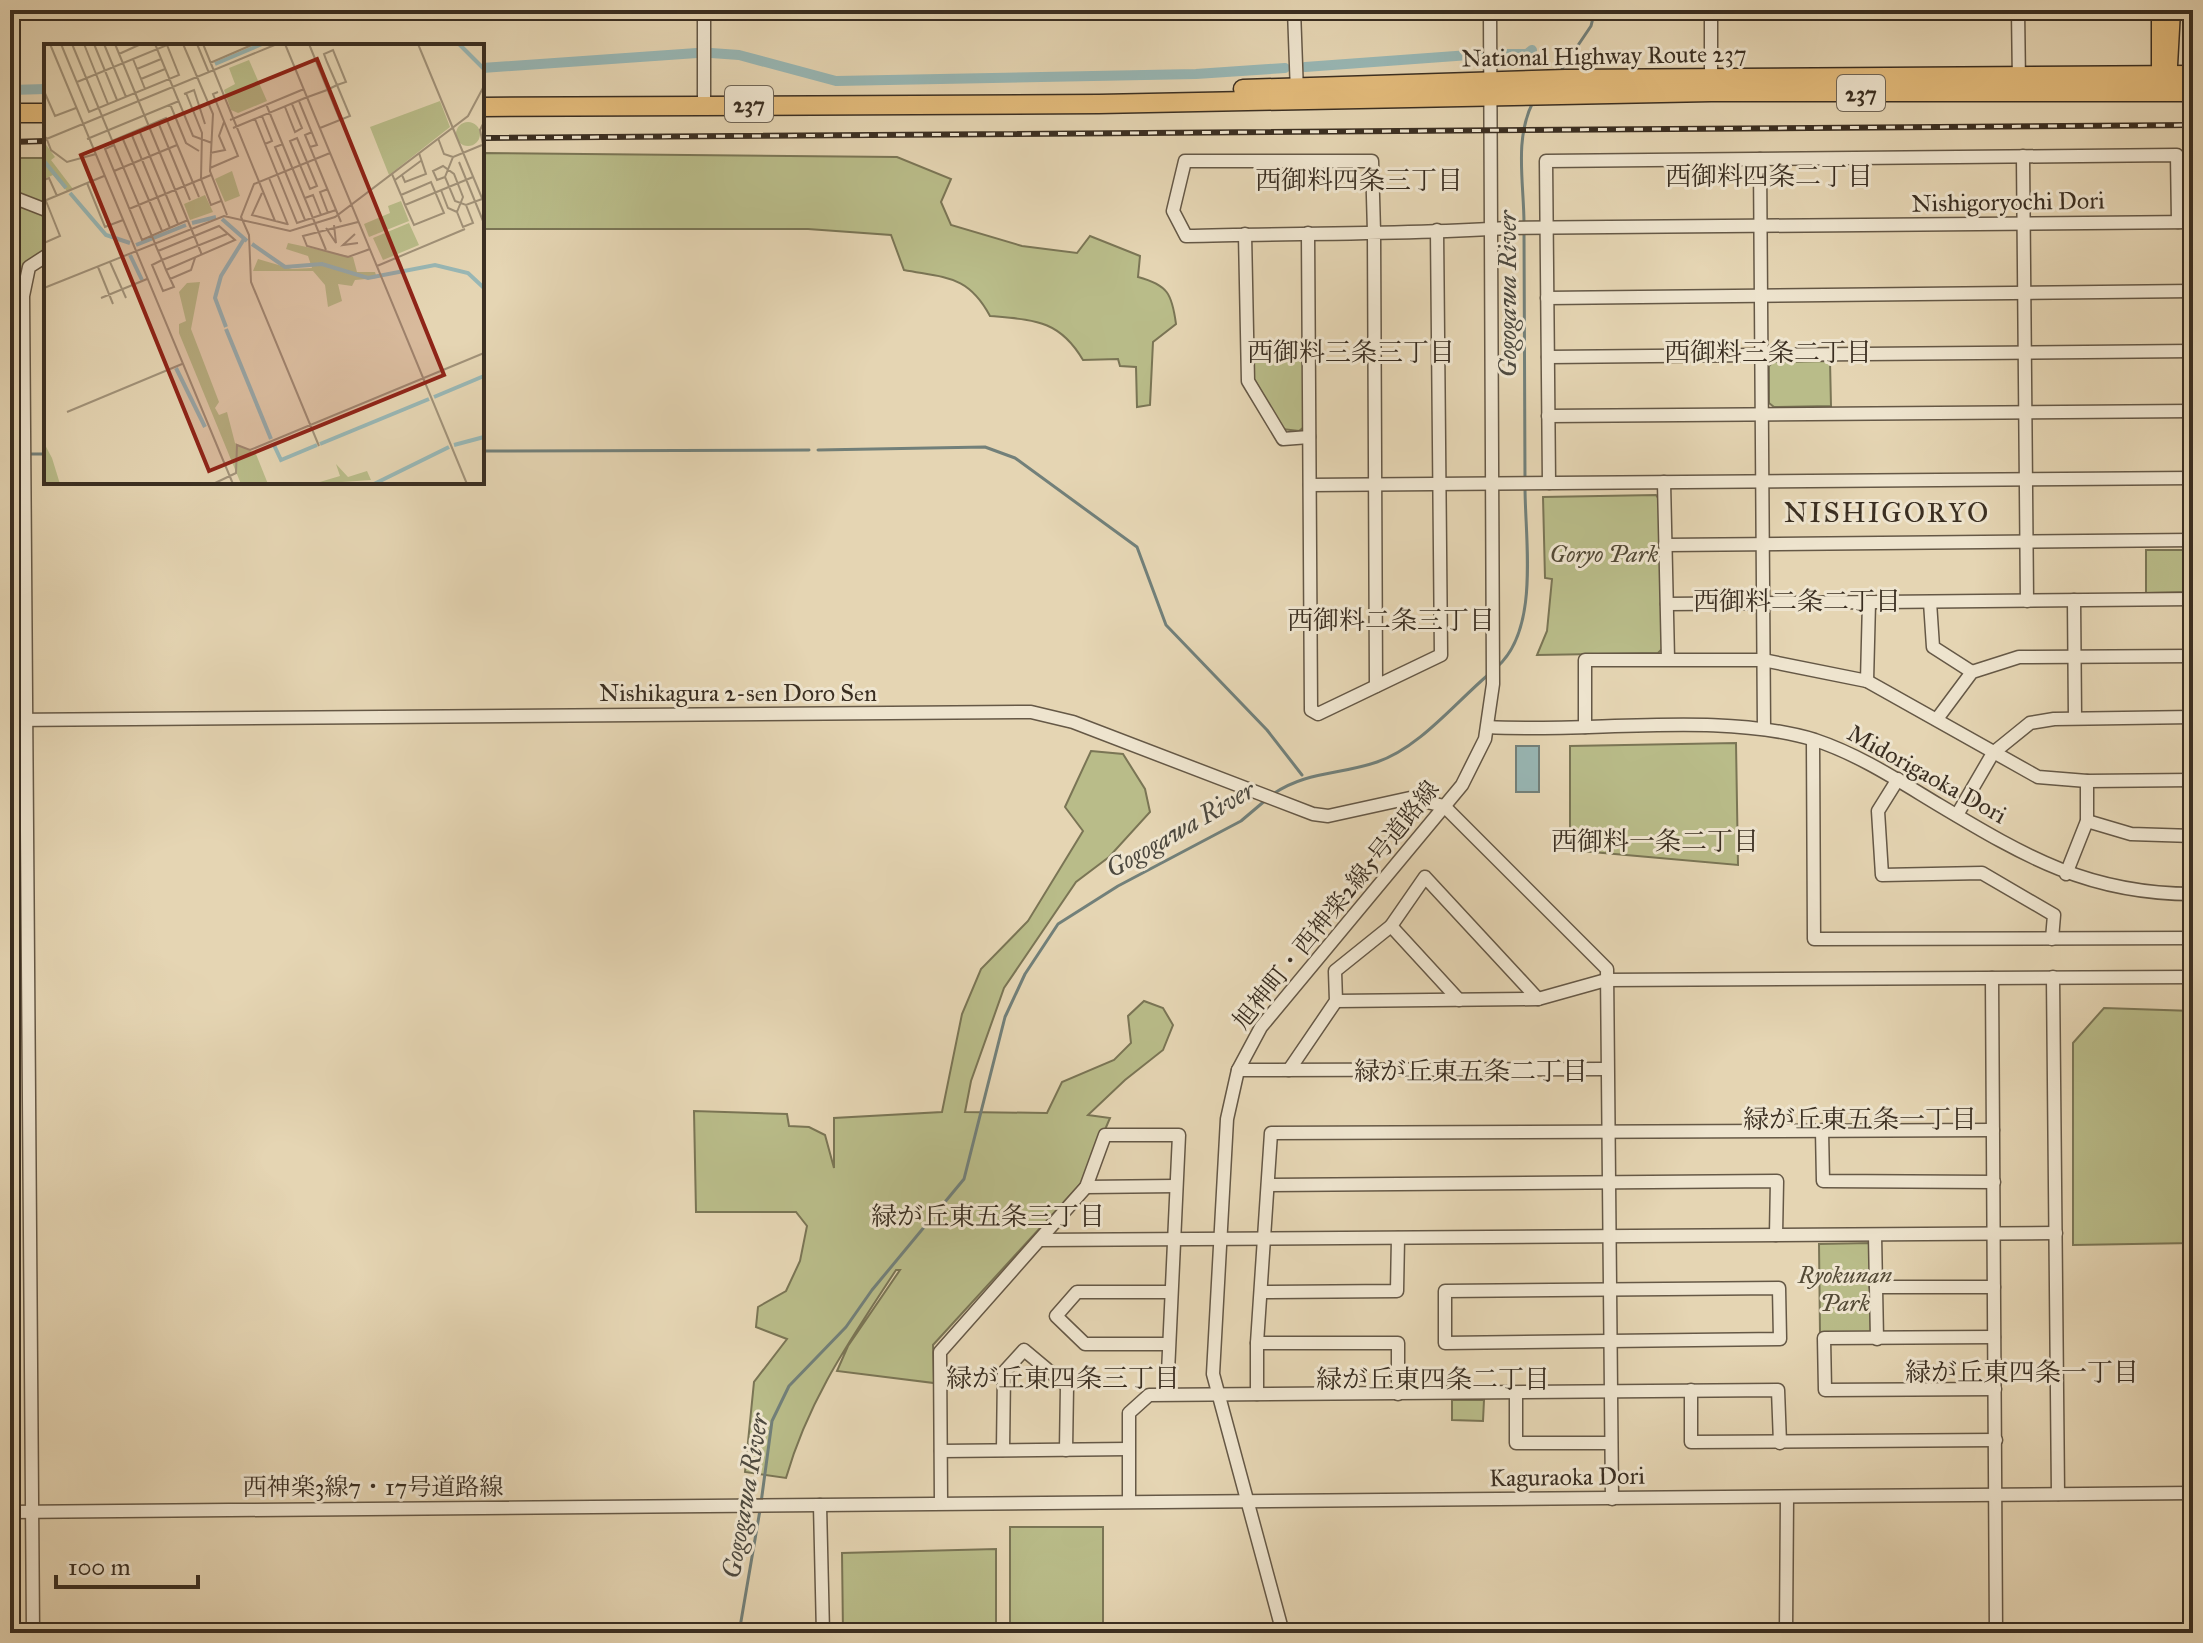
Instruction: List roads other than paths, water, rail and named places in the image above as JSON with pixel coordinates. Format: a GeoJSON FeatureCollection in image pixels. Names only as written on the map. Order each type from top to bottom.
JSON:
{"type":"FeatureCollection","features":[{"type":"Feature","properties":{"kind":"highway","name":"National Highway Route 237"},"geometry":{"type":"LineString","coordinates":[[484,107],[1017,102],[1560,87],[2019,85],[2166,81],[2193,75]]}},
{"type":"Feature","properties":{"kind":"highway","name":"National Highway Route 237"},"geometry":{"type":"LineString","coordinates":[[2166,81],[2193,92]]}},
{"type":"Feature","properties":{"kind":"highway"},"geometry":{"type":"LineString","coordinates":[[10,113],[44,113]]}},
{"type":"Feature","properties":{"kind":"main road"},"geometry":{"type":"LineString","coordinates":[[2159,10],[2166,81]]}},
{"type":"Feature","properties":{"kind":"main road"},"geometry":{"type":"LineString","coordinates":[[2166,81],[2173,10]]}},
{"type":"Feature","properties":{"kind":"street"},"geometry":{"type":"LineString","coordinates":[[704,10],[704,105]]}},
{"type":"Feature","properties":{"kind":"street"},"geometry":{"type":"LineString","coordinates":[[1294,10],[1297,93]]}},
{"type":"Feature","properties":{"kind":"street"},"geometry":{"type":"LineString","coordinates":[[1488,727],[1493,684],[1490,10]]}},
{"type":"Feature","properties":{"kind":"street"},"geometry":{"type":"LineString","coordinates":[[1711,10],[1711,86]]}},
{"type":"Feature","properties":{"kind":"street"},"geometry":{"type":"LineString","coordinates":[[2018,10],[2019,85]]}},
{"type":"Feature","properties":{"kind":"street"},"geometry":{"type":"LineString","coordinates":[[1542,483],[1548,416],[1547,298],[1541,228],[1546,161],[2177,155],[2178,222]]}},
{"type":"Feature","properties":{"kind":"street"},"geometry":{"type":"LineString","coordinates":[[2023,156],[2027,601]]}},
{"type":"Feature","properties":{"kind":"street"},"geometry":{"type":"LineString","coordinates":[[1760,159],[1764,729]]}},
{"type":"Feature","properties":{"kind":"street"},"geometry":{"type":"LineString","coordinates":[[1376,686],[1374,232],[1372,161],[1185,161],[1173,211],[1186,236],[1245,234],[1374,232],[1489,229]]}},
{"type":"Feature","properties":{"kind":"street"},"geometry":{"type":"LineString","coordinates":[[10,196],[44,209]]}},
{"type":"Feature","properties":{"kind":"street","name":"Nishigoryochi Dori"},"geometry":{"type":"LineString","coordinates":[[1489,229],[2193,222]]}},
{"type":"Feature","properties":{"kind":"street"},"geometry":{"type":"LineString","coordinates":[[1308,233],[1311,710],[1318,714],[1441,655],[1437,230]]}},
{"type":"Feature","properties":{"kind":"street"},"geometry":{"type":"LineString","coordinates":[[1245,234],[1248,381],[1283,439],[1309,437]]}},
{"type":"Feature","properties":{"kind":"street"},"geometry":{"type":"LineString","coordinates":[[33,1633],[24,282],[29,267],[44,257]]}},
{"type":"Feature","properties":{"kind":"street"},"geometry":{"type":"LineString","coordinates":[[1547,298],[2193,291]]}},
{"type":"Feature","properties":{"kind":"street"},"geometry":{"type":"LineString","coordinates":[[1548,357],[2193,351]]}},
{"type":"Feature","properties":{"kind":"street"},"geometry":{"type":"LineString","coordinates":[[1548,416],[2193,411]]}},
{"type":"Feature","properties":{"kind":"street"},"geometry":{"type":"LineString","coordinates":[[1310,485],[2193,478]]}},
{"type":"Feature","properties":{"kind":"street"},"geometry":{"type":"LineString","coordinates":[[1664,482],[1668,659]]}},
{"type":"Feature","properties":{"kind":"street"},"geometry":{"type":"LineString","coordinates":[[1665,545],[2193,540]]}},
{"type":"Feature","properties":{"kind":"street"},"geometry":{"type":"LineString","coordinates":[[1667,604],[2193,599]]}},
{"type":"Feature","properties":{"kind":"street"},"geometry":{"type":"LineString","coordinates":[[2074,600],[2075,718]]}},
{"type":"Feature","properties":{"kind":"street"},"geometry":{"type":"LineString","coordinates":[[1867,681],[1869,602]]}},
{"type":"Feature","properties":{"kind":"street"},"geometry":{"type":"LineString","coordinates":[[1930,602],[1933,647],[1972,672]]}},
{"type":"Feature","properties":{"kind":"street"},"geometry":{"type":"LineString","coordinates":[[1937,719],[1972,672],[2019,657],[2193,656]]}},
{"type":"Feature","properties":{"kind":"street"},"geometry":{"type":"LineString","coordinates":[[1585,727],[1585,660],[1763,660],[1867,681],[2038,777],[2087,781],[2193,780]]}},
{"type":"Feature","properties":{"kind":"street","name":"Nishikagura 2-sen Doro Sen"},"geometry":{"type":"LineString","coordinates":[[10,720],[1031,712],[1073,722],[1281,802],[1328,816],[1410,798],[1444,806]]}},
{"type":"Feature","properties":{"kind":"street"},"geometry":{"type":"LineString","coordinates":[[1957,815],[1993,753],[2030,723],[2075,718],[2193,717]]}},
{"type":"Feature","properties":{"kind":"street","name":"Midorigaoka Dori"},"geometry":{"type":"LineString","coordinates":[[1488,727],[1764,729],[1813,740],[1839,749],[1898,779],[2066,874],[2124,890],[2193,894]]}},
{"type":"Feature","properties":{"kind":"street","name":"旭神町・西神楽2線5号道路線"},"geometry":{"type":"LineString","coordinates":[[1283,1633],[1216,1394],[1212,1353],[1227,1119],[1238,1070],[1261,1027],[1444,806],[1475,762],[1488,727]]}},
{"type":"Feature","properties":{"kind":"street"},"geometry":{"type":"LineString","coordinates":[[1813,740],[1814,939],[2193,938]]}},
{"type":"Feature","properties":{"kind":"street"},"geometry":{"type":"LineString","coordinates":[[1898,779],[1878,811],[1882,875],[1982,873],[2054,915],[2052,939]]}},
{"type":"Feature","properties":{"kind":"street"},"geometry":{"type":"LineString","coordinates":[[2066,874],[2087,821],[2087,781]]}},
{"type":"Feature","properties":{"kind":"street"},"geometry":{"type":"LineString","coordinates":[[1444,806],[1607,969],[1612,1499]]}},
{"type":"Feature","properties":{"kind":"street"},"geometry":{"type":"LineString","coordinates":[[2087,821],[2131,834],[2193,836]]}},
{"type":"Feature","properties":{"kind":"street"},"geometry":{"type":"LineString","coordinates":[[1289,1070],[1336,1001],[1335,971],[1391,926],[1425,877],[1538,999]]}},
{"type":"Feature","properties":{"kind":"street"},"geometry":{"type":"LineString","coordinates":[[1391,926],[1459,1000]]}},
{"type":"Feature","properties":{"kind":"street"},"geometry":{"type":"LineString","coordinates":[[2053,977],[2058,1494]]}},
{"type":"Feature","properties":{"kind":"street"},"geometry":{"type":"LineString","coordinates":[[1336,1001],[1538,999],[1606,980],[2193,977]]}},
{"type":"Feature","properties":{"kind":"street"},"geometry":{"type":"LineString","coordinates":[[1992,978],[1996,1633]]}},
{"type":"Feature","properties":{"kind":"street"},"geometry":{"type":"LineString","coordinates":[[1238,1070],[1607,1069]]}},
{"type":"Feature","properties":{"kind":"street"},"geometry":{"type":"LineString","coordinates":[[1822,1130],[1823,1181],[1994,1182]]}},
{"type":"Feature","properties":{"kind":"street"},"geometry":{"type":"LineString","coordinates":[[1257,1394],[1257,1343],[1271,1133],[1993,1130]]}},
{"type":"Feature","properties":{"kind":"street"},"geometry":{"type":"LineString","coordinates":[[823,1633],[820,1505],[941,1503],[940,1352],[1086,1187],[1105,1135],[1179,1135],[1167,1394]]}},
{"type":"Feature","properties":{"kind":"street"},"geometry":{"type":"LineString","coordinates":[[1268,1185],[1777,1181],[1776,1235]]}},
{"type":"Feature","properties":{"kind":"street"},"geometry":{"type":"LineString","coordinates":[[1086,1187],[1176,1186]]}},
{"type":"Feature","properties":{"kind":"street"},"geometry":{"type":"LineString","coordinates":[[1040,1240],[2056,1233]]}},
{"type":"Feature","properties":{"kind":"street"},"geometry":{"type":"LineString","coordinates":[[1875,1235],[1877,1339]]}},
{"type":"Feature","properties":{"kind":"street"},"geometry":{"type":"LineString","coordinates":[[1261,1292],[1397,1291],[1398,1238]]}},
{"type":"Feature","properties":{"kind":"street"},"geometry":{"type":"LineString","coordinates":[[1876,1287],[1994,1287]]}},
{"type":"Feature","properties":{"kind":"street"},"geometry":{"type":"LineString","coordinates":[[1779,1288],[1780,1339],[1445,1343],[1445,1291],[1610,1289],[1779,1288]]}},
{"type":"Feature","properties":{"kind":"street"},"geometry":{"type":"LineString","coordinates":[[1167,1344],[1085,1344],[1056,1316],[1077,1292],[1170,1292]]}},
{"type":"Feature","properties":{"kind":"street"},"geometry":{"type":"LineString","coordinates":[[1994,1337],[1824,1338],[1825,1390],[1995,1389]]}},
{"type":"Feature","properties":{"kind":"street"},"geometry":{"type":"LineString","coordinates":[[1257,1343],[1398,1343],[1398,1394]]}},
{"type":"Feature","properties":{"kind":"street"},"geometry":{"type":"LineString","coordinates":[[1003,1450],[1004,1372],[1024,1350],[1067,1386],[1066,1450]]}},
{"type":"Feature","properties":{"kind":"street"},"geometry":{"type":"LineString","coordinates":[[1691,1390],[1691,1442],[1996,1440]]}},
{"type":"Feature","properties":{"kind":"street"},"geometry":{"type":"LineString","coordinates":[[1129,1500],[1129,1413],[1149,1395],[1778,1390],[1780,1443]]}},
{"type":"Feature","properties":{"kind":"street"},"geometry":{"type":"LineString","coordinates":[[1516,1393],[1516,1443],[1611,1443]]}},
{"type":"Feature","properties":{"kind":"street"},"geometry":{"type":"LineString","coordinates":[[941,1451],[1128,1449]]}},
{"type":"Feature","properties":{"kind":"street","name":"Kaguraoka Dori"},"geometry":{"type":"LineString","coordinates":[[941,1503],[2193,1493]]}},
{"type":"Feature","properties":{"kind":"street"},"geometry":{"type":"LineString","coordinates":[[1786,1633],[1787,1497]]}},
{"type":"Feature","properties":{"kind":"street","name":"西神楽3線7・17号道路線"},"geometry":{"type":"LineString","coordinates":[[10,1512],[820,1505]]}},
{"type":"Feature","properties":{"kind":"street"},"geometry":{"type":"LineString","coordinates":[[2176,1633],[2193,1633]]}},
{"type":"Feature","properties":{"kind":"water"},"geometry":{"type":"Polygon","coordinates":[[[2185,154],[2193,154],[2193,208],[2184,204],[2185,154]]]}},
{"type":"Feature","properties":{"kind":"water"},"geometry":{"type":"Polygon","coordinates":[[[1516,746],[1539,746],[1539,792],[1516,792],[1516,746]]]}},
{"type":"Feature","properties":{"kind":"waterway","name":"Gogogawa River"},"geometry":{"type":"LineString","coordinates":[[1560,72],[1591,26],[1595,10]]}},
{"type":"Feature","properties":{"kind":"waterway"},"geometry":{"type":"LineString","coordinates":[[1502,54],[1527,54],[1532,50]]}},
{"type":"Feature","properties":{"kind":"waterway"},"geometry":{"type":"LineString","coordinates":[[484,68],[697,53]]}},
{"type":"Feature","properties":{"kind":"waterway"},"geometry":{"type":"LineString","coordinates":[[711,53],[739,55],[836,81],[1196,74],[1285,68]]}},
{"type":"Feature","properties":{"kind":"waterway"},"geometry":{"type":"LineString","coordinates":[[1305,67],[1483,54]]}},
{"type":"Feature","properties":{"kind":"waterway"},"geometry":{"type":"LineString","coordinates":[[10,90],[44,89]]}},
{"type":"Feature","properties":{"kind":"waterway","name":"Gogogawa River"},"geometry":{"type":"LineString","coordinates":[[1524,224],[1522,146],[1527,116],[1533,102]]}},
{"type":"Feature","properties":{"kind":"waterway","name":"Gogogawa River"},"geometry":{"type":"LineString","coordinates":[[1524,232],[1525,480]]}},
{"type":"Feature","properties":{"kind":"waterway"},"geometry":{"type":"LineString","coordinates":[[818,450],[985,447],[1015,458],[1137,547],[1166,625],[1267,730],[1302,775]]}},
{"type":"Feature","properties":{"kind":"waterway"},"geometry":{"type":"LineString","coordinates":[[484,451],[809,450]]}},
{"type":"Feature","properties":{"kind":"waterway"},"geometry":{"type":"LineString","coordinates":[[10,454],[16,454]]}},
{"type":"Feature","properties":{"kind":"waterway"},"geometry":{"type":"LineString","coordinates":[[31,454],[44,454]]}},
{"type":"Feature","properties":{"kind":"waterway","name":"Gogogawa River"},"geometry":{"type":"LineString","coordinates":[[1497,667],[1511,651],[1525,608],[1525,487]]}},
{"type":"Feature","properties":{"kind":"waterway","name":"Gogogawa River"},"geometry":{"type":"LineString","coordinates":[[1273,794],[1298,781],[1363,766],[1392,755],[1422,736],[1488,675]]}},
{"type":"Feature","properties":{"kind":"waterway","name":"Gogogawa River"},"geometry":{"type":"LineString","coordinates":[[761,1503],[772,1421],[789,1386],[846,1327],[872,1290],[964,1179],[1005,1017],[1025,974],[1058,924],[1118,886],[1241,821],[1267,799]]}},
{"type":"Feature","properties":{"kind":"waterway","name":"Gogogawa River"},"geometry":{"type":"LineString","coordinates":[[739,1633],[760,1510]]}},
{"type":"Feature","properties":{"kind":"railway"},"geometry":{"type":"LineString","coordinates":[[484,138],[2193,125]]}},
{"type":"Feature","properties":{"kind":"railway"},"geometry":{"type":"LineString","coordinates":[[10,142],[44,141]]}},
{"type":"Feature","properties":{"kind":"district","name":"西御料四条二丁目"},"geometry":{"type":"Point","coordinates":[1769,176]}},
{"type":"Feature","properties":{"kind":"district","name":"西御料四条三丁目"},"geometry":{"type":"Point","coordinates":[1359,180]}},
{"type":"Feature","properties":{"kind":"district","name":"西御料三条三丁目"},"geometry":{"type":"Point","coordinates":[1351,352]}},
{"type":"Feature","properties":{"kind":"district","name":"西御料三条二丁目"},"geometry":{"type":"Point","coordinates":[1768,352]}},
{"type":"Feature","properties":{"kind":"district","name":"NISHIGORYO"},"geometry":{"type":"Point","coordinates":[1887,512]}},
{"type":"Feature","properties":{"kind":"district","name":"西御料二条二丁目"},"geometry":{"type":"Point","coordinates":[1797,601]}},
{"type":"Feature","properties":{"kind":"district","name":"西御料二条三丁目"},"geometry":{"type":"Point","coordinates":[1391,620]}},
{"type":"Feature","properties":{"kind":"district","name":"西御料一条二丁目"},"geometry":{"type":"Point","coordinates":[1655,841]}},
{"type":"Feature","properties":{"kind":"district","name":"緑が丘東五条二丁目"},"geometry":{"type":"Point","coordinates":[1471,1071]}},
{"type":"Feature","properties":{"kind":"district","name":"緑が丘東五条一丁目"},"geometry":{"type":"Point","coordinates":[1860,1119]}},
{"type":"Feature","properties":{"kind":"district","name":"緑が丘東五条三丁目"},"geometry":{"type":"Point","coordinates":[988,1216]}},
{"type":"Feature","properties":{"kind":"district","name":"緑が丘東四条一丁目"},"geometry":{"type":"Point","coordinates":[2022,1372]}},
{"type":"Feature","properties":{"kind":"district","name":"緑が丘東四条三丁目"},"geometry":{"type":"Point","coordinates":[1063,1378]}},
{"type":"Feature","properties":{"kind":"district","name":"緑が丘東四条二丁目"},"geometry":{"type":"Point","coordinates":[1433,1379]}},
{"type":"Feature","properties":{"kind":"park label","name":"Goryo Park"},"geometry":{"type":"Point","coordinates":[1604,554]}},
{"type":"Feature","properties":{"kind":"park label","name":"Ryokunan Park"},"geometry":{"type":"Point","coordinates":[1845,1289]}}]}
